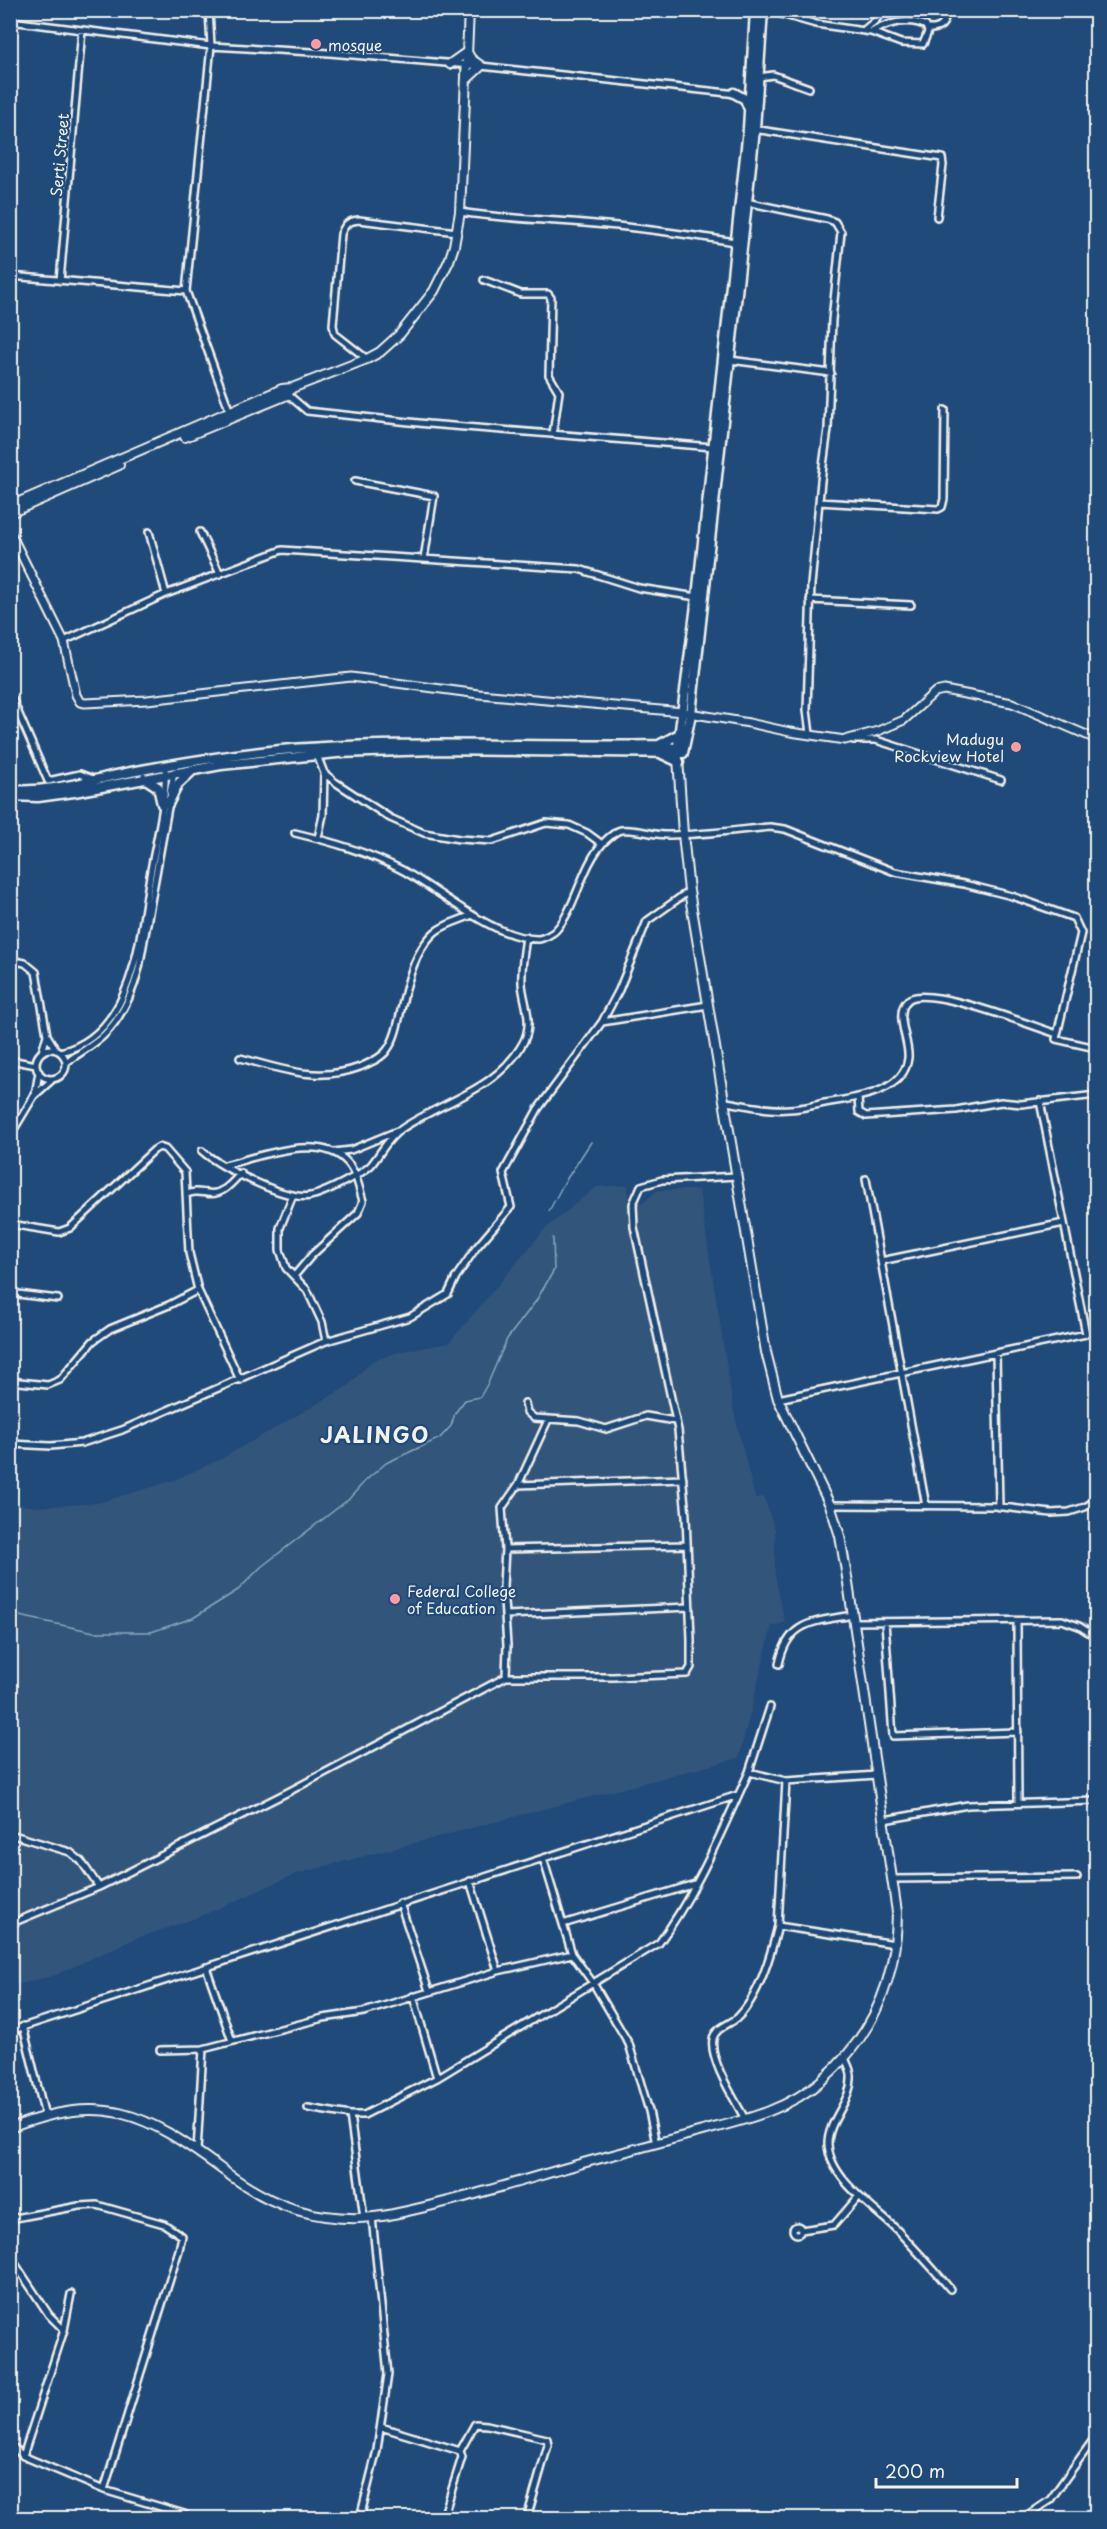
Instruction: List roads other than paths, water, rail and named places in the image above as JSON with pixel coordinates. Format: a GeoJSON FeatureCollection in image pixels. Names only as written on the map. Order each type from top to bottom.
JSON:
{"type":"FeatureCollection","features":[{"type":"Feature","properties":{"kind":"main road"},"geometry":{"type":"LineString","coordinates":[[10,506],[230,412],[367,359],[380,352],[400,334],[434,291],[449,261],[457,232],[460,212],[469,10]]}},
{"type":"Feature","properties":{"kind":"main road"},"geometry":{"type":"LineString","coordinates":[[715,449],[730,360],[751,129],[755,10]]}},
{"type":"Feature","properties":{"kind":"main road"},"geometry":{"type":"LineString","coordinates":[[749,110],[759,77],[763,13]]}},
{"type":"Feature","properties":{"kind":"main road"},"geometry":{"type":"LineString","coordinates":[[450,64],[467,52]]}},
{"type":"Feature","properties":{"kind":"main road"},"geometry":{"type":"LineString","coordinates":[[467,52],[471,59],[481,66],[467,79]]}},
{"type":"Feature","properties":{"kind":"main road"},"geometry":{"type":"LineString","coordinates":[[734,93],[752,85]]}},
{"type":"Feature","properties":{"kind":"main road"},"geometry":{"type":"LineString","coordinates":[[734,93],[745,99],[751,129]]}},
{"type":"Feature","properties":{"kind":"main road"},"geometry":{"type":"LineString","coordinates":[[680,756],[700,597],[735,242],[743,202]]}},
{"type":"Feature","properties":{"kind":"main road"},"geometry":{"type":"LineString","coordinates":[[10,513],[287,390]]}},
{"type":"Feature","properties":{"kind":"main road"},"geometry":{"type":"LineString","coordinates":[[10,2128],[45,2116],[91,2109],[126,2114],[153,2124],[197,2151],[249,2190],[275,2202],[312,2214],[368,2218],[441,2202],[745,2120],[776,2109],[801,2096],[845,2058],[865,2032],[880,2005],[889,1982],[896,1944],[897,1912],[884,1820],[841,1544],[830,1504],[778,1399],[766,1352],[690,891],[683,834],[680,756],[681,733],[687,713]]}},
{"type":"Feature","properties":{"kind":"main road"},"geometry":{"type":"LineString","coordinates":[[10,796],[38,797],[74,792],[144,778],[170,769],[194,770],[317,755],[436,750],[659,749],[681,733]]}},
{"type":"Feature","properties":{"kind":"main road"},"geometry":{"type":"LineString","coordinates":[[10,790],[51,789],[254,753],[367,745],[659,749],[680,756]]}},
{"type":"Feature","properties":{"kind":"main road"},"geometry":{"type":"LineString","coordinates":[[165,804],[178,784],[194,770]]}},
{"type":"Feature","properties":{"kind":"main road"},"geometry":{"type":"LineString","coordinates":[[144,778],[158,787],[165,804]]}},
{"type":"Feature","properties":{"kind":"street"},"geometry":{"type":"LineString","coordinates":[[209,10],[211,46],[186,291],[230,412]]}},
{"type":"Feature","properties":{"kind":"street"},"geometry":{"type":"LineString","coordinates":[[864,30],[883,10]]}},
{"type":"Feature","properties":{"kind":"street"},"geometry":{"type":"LineString","coordinates":[[871,32],[887,24],[902,22],[921,23],[935,30],[942,27],[946,10]]}},
{"type":"Feature","properties":{"kind":"street"},"geometry":{"type":"LineString","coordinates":[[763,13],[774,12],[816,24],[864,30],[910,45],[922,44],[928,36],[927,28]]}},
{"type":"Feature","properties":{"kind":"street"},"geometry":{"type":"LineString","coordinates":[[10,21],[211,46],[481,66],[734,93],[753,100]]}},
{"type":"Feature","properties":{"kind":"street","name":"Serti Street"},"geometry":{"type":"LineString","coordinates":[[60,281],[82,30]]}},
{"type":"Feature","properties":{"kind":"street"},"geometry":{"type":"LineString","coordinates":[[759,77],[773,75],[809,88]]}},
{"type":"Feature","properties":{"kind":"street"},"geometry":{"type":"LineString","coordinates":[[751,129],[942,158],[936,217]]}},
{"type":"Feature","properties":{"kind":"street"},"geometry":{"type":"LineString","coordinates":[[743,202],[827,219],[839,227],[841,239],[832,320],[828,429],[810,600],[807,711],[810,734]]}},
{"type":"Feature","properties":{"kind":"street"},"geometry":{"type":"LineString","coordinates":[[460,212],[500,219],[664,230],[735,242]]}},
{"type":"Feature","properties":{"kind":"street"},"geometry":{"type":"LineString","coordinates":[[367,359],[335,334],[333,325],[341,234],[344,226],[349,221],[359,220],[457,232]]}},
{"type":"Feature","properties":{"kind":"street"},"geometry":{"type":"LineString","coordinates":[[10,276],[186,291]]}},
{"type":"Feature","properties":{"kind":"street"},"geometry":{"type":"LineString","coordinates":[[484,280],[521,294],[548,294],[551,298],[549,375],[559,392],[553,434]]}},
{"type":"Feature","properties":{"kind":"street"},"geometry":{"type":"LineString","coordinates":[[730,360],[831,372]]}},
{"type":"Feature","properties":{"kind":"street"},"geometry":{"type":"LineString","coordinates":[[287,390],[307,411],[715,449]]}},
{"type":"Feature","properties":{"kind":"street"},"geometry":{"type":"LineString","coordinates":[[819,502],[938,509],[942,507],[945,410]]}},
{"type":"Feature","properties":{"kind":"street"},"geometry":{"type":"LineString","coordinates":[[355,481],[434,496],[424,559]]}},
{"type":"Feature","properties":{"kind":"street"},"geometry":{"type":"LineString","coordinates":[[10,532],[64,640],[76,696],[80,702],[85,704],[147,700],[351,677],[479,694],[687,713],[845,740],[876,740],[1001,780]]}},
{"type":"Feature","properties":{"kind":"street"},"geometry":{"type":"LineString","coordinates":[[149,532],[166,594]]}},
{"type":"Feature","properties":{"kind":"street"},"geometry":{"type":"LineString","coordinates":[[200,532],[220,574]]}},
{"type":"Feature","properties":{"kind":"street"},"geometry":{"type":"LineString","coordinates":[[64,640],[166,594],[282,550],[579,569],[639,588],[700,597]]}},
{"type":"Feature","properties":{"kind":"street"},"geometry":{"type":"LineString","coordinates":[[810,600],[911,605]]}},
{"type":"Feature","properties":{"kind":"street"},"geometry":{"type":"LineString","coordinates":[[845,740],[887,728],[904,720],[935,692],[944,690],[1012,703],[1096,739]]}},
{"type":"Feature","properties":{"kind":"street"},"geometry":{"type":"LineString","coordinates":[[10,694],[48,781],[80,774],[98,780]]}},
{"type":"Feature","properties":{"kind":"street"},"geometry":{"type":"LineString","coordinates":[[317,755],[324,773],[322,815],[318,838]]}},
{"type":"Feature","properties":{"kind":"street"},"geometry":{"type":"LineString","coordinates":[[10,1136],[34,1096],[53,1078],[63,1074],[66,1063],[104,1035],[131,993],[139,968],[170,769]]}},
{"type":"Feature","properties":{"kind":"street"},"geometry":{"type":"LineString","coordinates":[[324,773],[373,808],[424,833],[459,839],[492,841],[546,823],[569,825],[587,833],[602,844]]}},
{"type":"Feature","properties":{"kind":"street"},"geometry":{"type":"LineString","coordinates":[[42,1052],[81,1046],[100,1030],[114,1012],[125,991],[133,968],[165,804]]}},
{"type":"Feature","properties":{"kind":"street"},"geometry":{"type":"LineString","coordinates":[[295,833],[366,852],[394,866],[472,915],[500,928],[526,937],[541,939],[555,932],[568,910],[582,877],[602,844],[618,830],[633,830],[650,834],[683,834],[770,827],[785,829],[895,872],[964,884],[1012,896],[1074,918],[1081,933],[1074,954],[1056,1039],[1096,1048]]}},
{"type":"Feature","properties":{"kind":"street"},"geometry":{"type":"LineString","coordinates":[[10,1444],[51,1446],[82,1443],[122,1430],[326,1341],[410,1317],[448,1294],[476,1248],[511,1207],[503,1173],[538,1109],[602,1022],[619,990],[647,921],[690,891]]}},
{"type":"Feature","properties":{"kind":"street"},"geometry":{"type":"LineString","coordinates":[[240,1058],[322,1076],[342,1074],[372,1062],[387,1051],[395,1031],[408,979],[420,952],[435,932],[472,915]]}},
{"type":"Feature","properties":{"kind":"street"},"geometry":{"type":"LineString","coordinates":[[224,1165],[282,1149],[304,1148],[334,1152],[351,1150],[399,1131],[490,1081],[511,1061],[525,1038],[529,1008],[522,985],[522,964],[526,937]]}},
{"type":"Feature","properties":{"kind":"street"},"geometry":{"type":"LineString","coordinates":[[10,960],[25,963],[36,972],[47,1035],[66,1063]]}},
{"type":"Feature","properties":{"kind":"street"},"geometry":{"type":"LineString","coordinates":[[726,1102],[789,1110],[858,1097],[886,1087],[899,1076],[908,1061],[902,1011],[908,1000],[918,996],[946,998],[1057,1034]]}},
{"type":"Feature","properties":{"kind":"street"},"geometry":{"type":"LineString","coordinates":[[602,1022],[708,1005]]}},
{"type":"Feature","properties":{"kind":"street"},"geometry":{"type":"LineString","coordinates":[[47,1035],[36,1065],[45,1077],[53,1078]]}},
{"type":"Feature","properties":{"kind":"street"},"geometry":{"type":"LineString","coordinates":[[10,1060],[36,1065]]}},
{"type":"Feature","properties":{"kind":"street"},"geometry":{"type":"LineString","coordinates":[[34,1096],[39,1072]]}},
{"type":"Feature","properties":{"kind":"street"},"geometry":{"type":"LineString","coordinates":[[858,1097],[859,1112],[867,1116],[956,1110],[1001,1102],[1021,1104],[1096,1095]]}},
{"type":"Feature","properties":{"kind":"street"},"geometry":{"type":"LineString","coordinates":[[778,1399],[1086,1334],[1040,1101]]}},
{"type":"Feature","properties":{"kind":"street"},"geometry":{"type":"LineString","coordinates":[[202,1151],[214,1162],[241,1173],[274,1191],[309,1196],[369,1167],[383,1147],[399,1131]]}},
{"type":"Feature","properties":{"kind":"street"},"geometry":{"type":"LineString","coordinates":[[10,1224],[59,1232],[70,1228],[159,1147],[165,1149],[185,1172],[189,1253],[198,1290],[240,1380]]}},
{"type":"Feature","properties":{"kind":"street"},"geometry":{"type":"LineString","coordinates":[[296,1275],[312,1255],[358,1213],[363,1201],[348,1162],[334,1152]]}},
{"type":"Feature","properties":{"kind":"street"},"geometry":{"type":"LineString","coordinates":[[187,1194],[198,1190],[209,1194],[220,1192],[241,1173]]}},
{"type":"Feature","properties":{"kind":"street"},"geometry":{"type":"LineString","coordinates":[[10,1924],[99,1887],[290,1791],[506,1677],[687,1674],[691,1667],[690,1607],[683,1479],[675,1421],[634,1227],[633,1204],[641,1186],[662,1180],[737,1176]]}},
{"type":"Feature","properties":{"kind":"street"},"geometry":{"type":"LineString","coordinates":[[866,1179],[926,1506]]}},
{"type":"Feature","properties":{"kind":"street"},"geometry":{"type":"LineString","coordinates":[[293,1195],[280,1228],[280,1250],[286,1268],[296,1275],[307,1290],[322,1322],[326,1341]]}},
{"type":"Feature","properties":{"kind":"street"},"geometry":{"type":"LineString","coordinates":[[881,1261],[1064,1223]]}},
{"type":"Feature","properties":{"kind":"street"},"geometry":{"type":"LineString","coordinates":[[10,1381],[48,1385],[60,1380],[93,1341],[110,1329],[169,1305],[198,1290]]}},
{"type":"Feature","properties":{"kind":"street"},"geometry":{"type":"LineString","coordinates":[[10,1293],[58,1299]]}},
{"type":"Feature","properties":{"kind":"street"},"geometry":{"type":"LineString","coordinates":[[996,1353],[999,1507]]}},
{"type":"Feature","properties":{"kind":"street"},"geometry":{"type":"LineString","coordinates":[[525,1403],[527,1412],[534,1418],[579,1421],[606,1429],[646,1416],[675,1421]]}},
{"type":"Feature","properties":{"kind":"street"},"geometry":{"type":"LineString","coordinates":[[506,1677],[506,1615],[503,1586],[505,1549],[502,1508],[518,1485],[548,1420]]}},
{"type":"Feature","properties":{"kind":"street"},"geometry":{"type":"LineString","coordinates":[[518,1485],[683,1479]]}},
{"type":"Feature","properties":{"kind":"street"},"geometry":{"type":"LineString","coordinates":[[830,1504],[999,1507],[1034,1512],[1069,1512],[1085,1507],[1096,1500]]}},
{"type":"Feature","properties":{"kind":"street"},"geometry":{"type":"LineString","coordinates":[[505,1549],[687,1545]]}},
{"type":"Feature","properties":{"kind":"street"},"geometry":{"type":"LineString","coordinates":[[506,1615],[690,1607]]}},
{"type":"Feature","properties":{"kind":"street"},"geometry":{"type":"LineString","coordinates":[[778,1664],[788,1636],[799,1626],[853,1619],[885,1622],[1062,1620],[1079,1626],[1096,1637]]}},
{"type":"Feature","properties":{"kind":"street"},"geometry":{"type":"LineString","coordinates":[[1017,1621],[1018,1803]]}},
{"type":"Feature","properties":{"kind":"street"},"geometry":{"type":"LineString","coordinates":[[885,1622],[893,1737],[1018,1732]]}},
{"type":"Feature","properties":{"kind":"street"},"geometry":{"type":"LineString","coordinates":[[308,2108],[364,2115],[437,2078],[658,1943],[673,1924],[695,1884],[738,1796],[749,1772],[770,1707]]}},
{"type":"Feature","properties":{"kind":"street"},"geometry":{"type":"LineString","coordinates":[[749,1772],[786,1781],[877,1775]]}},
{"type":"Feature","properties":{"kind":"street"},"geometry":{"type":"LineString","coordinates":[[745,2120],[719,2072],[713,2038],[717,2031],[736,2018],[753,1993],[765,1971],[778,1926],[786,1781]]}},
{"type":"Feature","properties":{"kind":"street"},"geometry":{"type":"LineString","coordinates":[[10,2031],[400,1903],[738,1796]]}},
{"type":"Feature","properties":{"kind":"street"},"geometry":{"type":"LineString","coordinates":[[884,1820],[968,1805],[1096,1801]]}},
{"type":"Feature","properties":{"kind":"street"},"geometry":{"type":"LineString","coordinates":[[10,1834],[70,1852],[81,1861],[99,1887]]}},
{"type":"Feature","properties":{"kind":"street"},"geometry":{"type":"LineString","coordinates":[[543,1858],[572,1954],[593,1983],[629,2044],[656,2144]]}},
{"type":"Feature","properties":{"kind":"street"},"geometry":{"type":"LineString","coordinates":[[892,1879],[1077,1877]]}},
{"type":"Feature","properties":{"kind":"street"},"geometry":{"type":"LineString","coordinates":[[470,1881],[498,1971]]}},
{"type":"Feature","properties":{"kind":"street"},"geometry":{"type":"LineString","coordinates":[[562,1924],[695,1884]]}},
{"type":"Feature","properties":{"kind":"street"},"geometry":{"type":"LineString","coordinates":[[400,1903],[429,1991]]}},
{"type":"Feature","properties":{"kind":"street"},"geometry":{"type":"LineString","coordinates":[[778,1926],[896,1944]]}},
{"type":"Feature","properties":{"kind":"street"},"geometry":{"type":"LineString","coordinates":[[160,2050],[202,2049],[323,2018],[364,2012],[498,1971],[572,1954]]}},
{"type":"Feature","properties":{"kind":"street"},"geometry":{"type":"LineString","coordinates":[[206,1967],[232,2042]]}},
{"type":"Feature","properties":{"kind":"street"},"geometry":{"type":"LineString","coordinates":[[413,1996],[437,2078]]}},
{"type":"Feature","properties":{"kind":"street"},"geometry":{"type":"LineString","coordinates":[[23,2026],[45,2116]]}},
{"type":"Feature","properties":{"kind":"street"},"geometry":{"type":"LineString","coordinates":[[197,2151],[202,2049]]}},
{"type":"Feature","properties":{"kind":"street"},"geometry":{"type":"LineString","coordinates":[[845,2058],[851,2075],[846,2099],[831,2126],[828,2145],[836,2168],[859,2196],[898,2231],[950,2289]]}},
{"type":"Feature","properties":{"kind":"street"},"geometry":{"type":"LineString","coordinates":[[350,2115],[368,2218],[388,2358],[381,2427],[360,2518]]}},
{"type":"Feature","properties":{"kind":"street"},"geometry":{"type":"LineString","coordinates":[[801,2230],[834,2225],[859,2196]]}},
{"type":"Feature","properties":{"kind":"street"},"geometry":{"type":"LineString","coordinates":[[10,2219],[70,2207],[97,2205],[164,2224],[182,2235],[104,2490]]}},
{"type":"Feature","properties":{"kind":"street"},"geometry":{"type":"LineString","coordinates":[[10,2256],[49,2315],[64,2330]]}},
{"type":"Feature","properties":{"kind":"street"},"geometry":{"type":"LineString","coordinates":[[23,2456],[64,2330],[71,2294]]}},
{"type":"Feature","properties":{"kind":"street"},"geometry":{"type":"LineString","coordinates":[[443,2518],[462,2457],[460,2451],[475,2424],[547,2439],[549,2445],[527,2518]]}},
{"type":"Feature","properties":{"kind":"street"},"geometry":{"type":"LineString","coordinates":[[381,2427],[460,2451]]}},
{"type":"Feature","properties":{"kind":"street"},"geometry":{"type":"LineString","coordinates":[[1023,2518],[1050,2500],[1096,2436]]}},
{"type":"Feature","properties":{"kind":"street"},"geometry":{"type":"LineString","coordinates":[[10,2444],[23,2456],[104,2490],[184,2514],[189,2518]]}},
{"type":"Feature","properties":{"kind":"waterway"},"geometry":{"type":"LineString","coordinates":[[549,1211],[591,1142]]}},
{"type":"Feature","properties":{"kind":"waterway"},"geometry":{"type":"LineString","coordinates":[[10,1614],[94,1632],[151,1632],[193,1618],[238,1590],[261,1567],[349,1499],[386,1463],[440,1438],[451,1426],[455,1413],[465,1400],[480,1397],[507,1339],[536,1301],[554,1270],[553,1238]]}},
{"type":"Feature","properties":{"kind":"place","name":"mosque"},"geometry":{"type":"Point","coordinates":[316,44]}},
{"type":"Feature","properties":{"kind":"place","name":"Madugu Rockview Hotel"},"geometry":{"type":"Point","coordinates":[1016,747]}},
{"type":"Feature","properties":{"kind":"place","name":"Federal College of Education"},"geometry":{"type":"Point","coordinates":[395,1599]}},
{"type":"Feature","properties":{"kind":"district","name":"JALINGO"},"geometry":{"type":"Point","coordinates":[375,1434]}}]}
